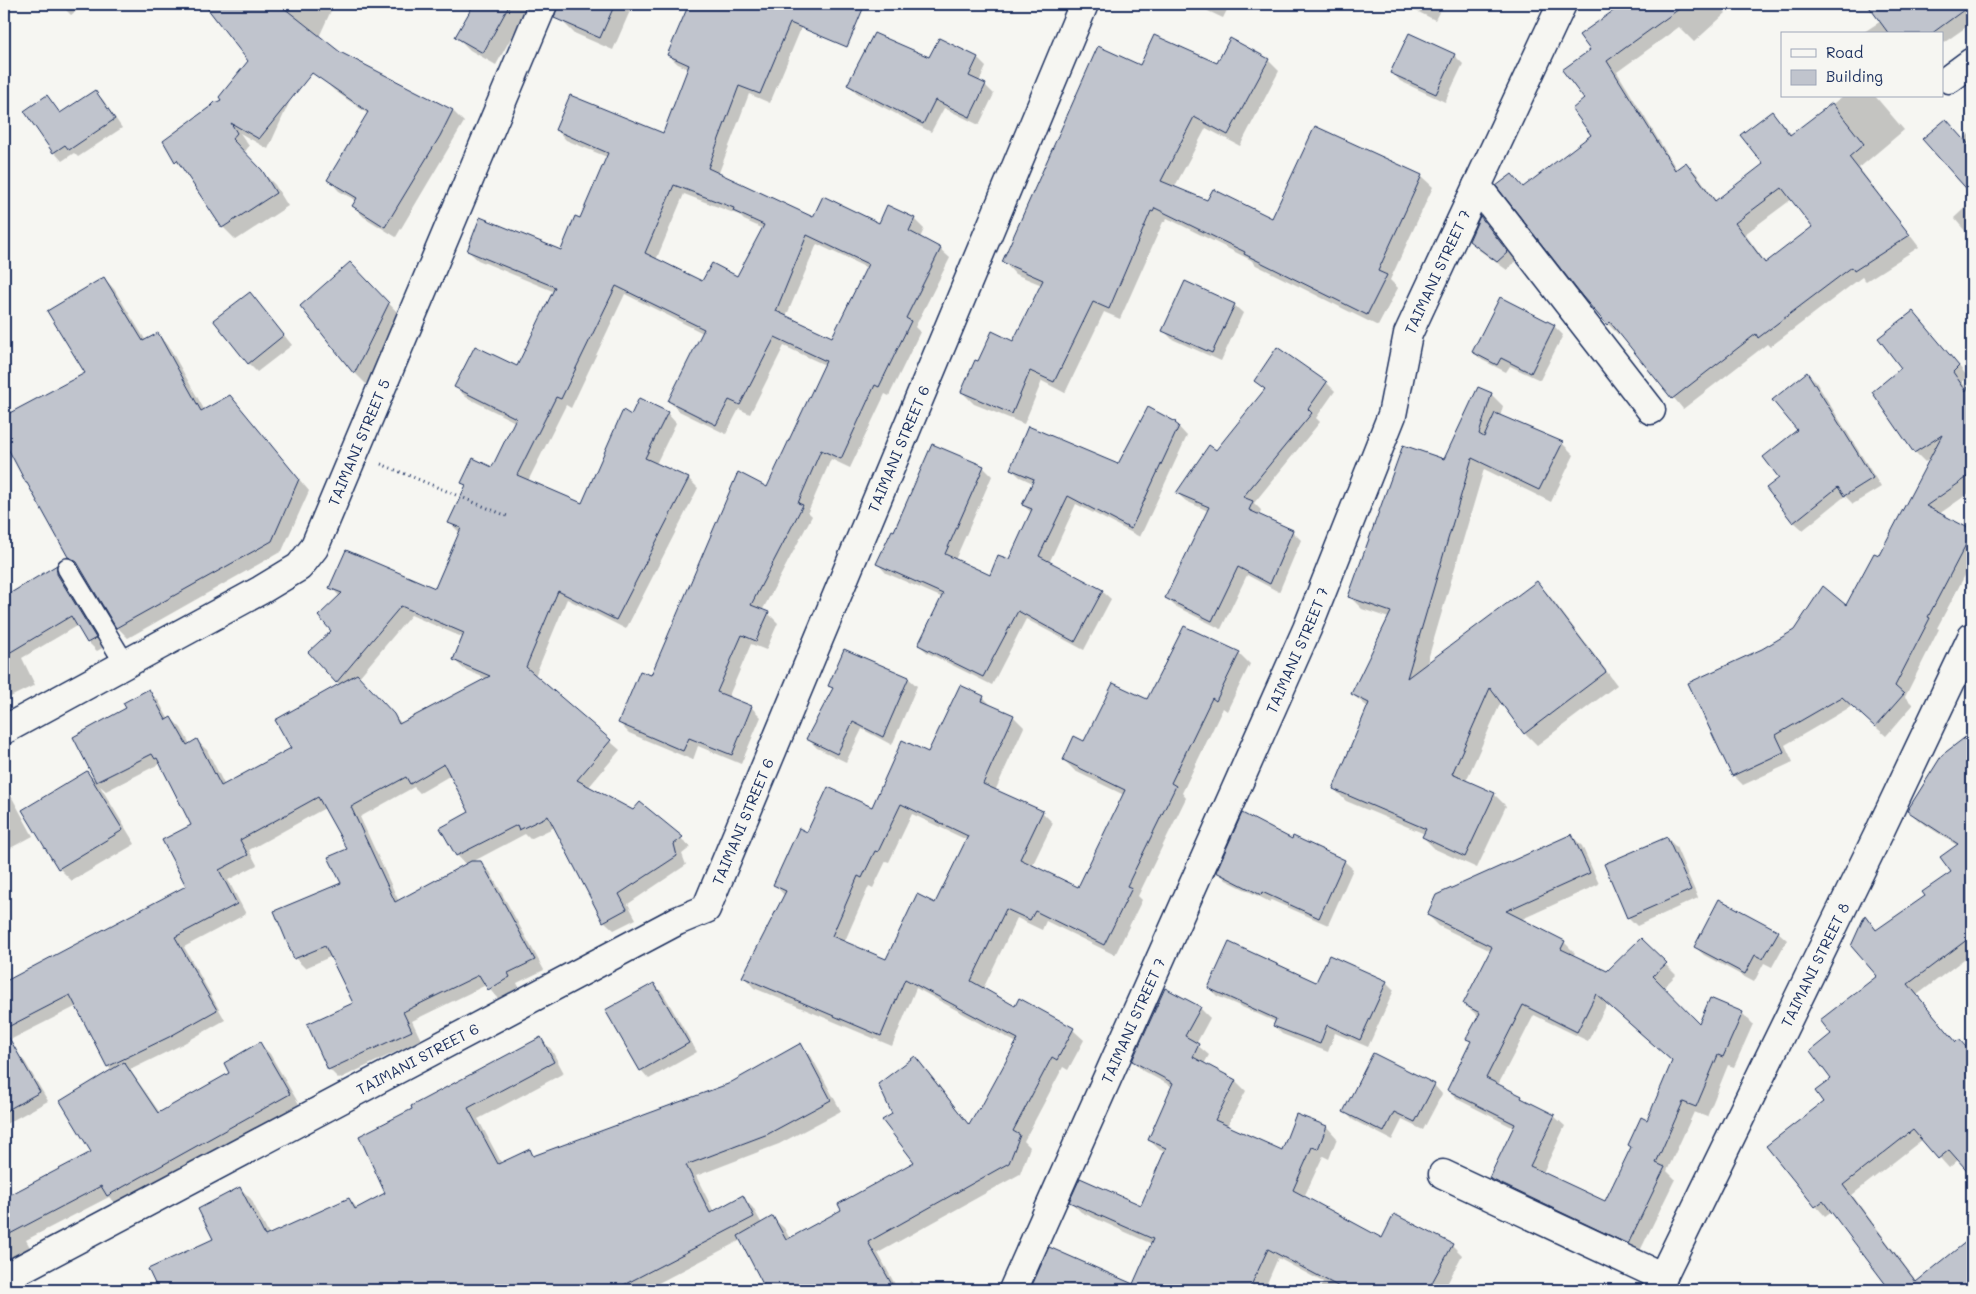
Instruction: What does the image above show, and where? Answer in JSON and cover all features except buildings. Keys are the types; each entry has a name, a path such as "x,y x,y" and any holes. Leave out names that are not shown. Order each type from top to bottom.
{"street":[{"name":"TAIMANI STREET 5","path":"4,730 261,590 299,567 314,548 544,4"},
{"name":"TAIMANI STREET 6","path":"4,1278 677,921 706,909 1084,4"},
{"name":"TAIMANI STREET 7","path":"1013,1290 1306,629 1392,415 1408,334 1562,4"},
{"path":"1949,80 1972,62"},
{"path":"1477,186 1651,410"},
{"name":"TAIMANI STREET 8","path":"1659,1284 1972,637"},
{"path":"1443,1174 1659,1284"}],"lane":[{"path":"67,568 125,664"}],"path":[{"path":"355,453 507,516"}]}
